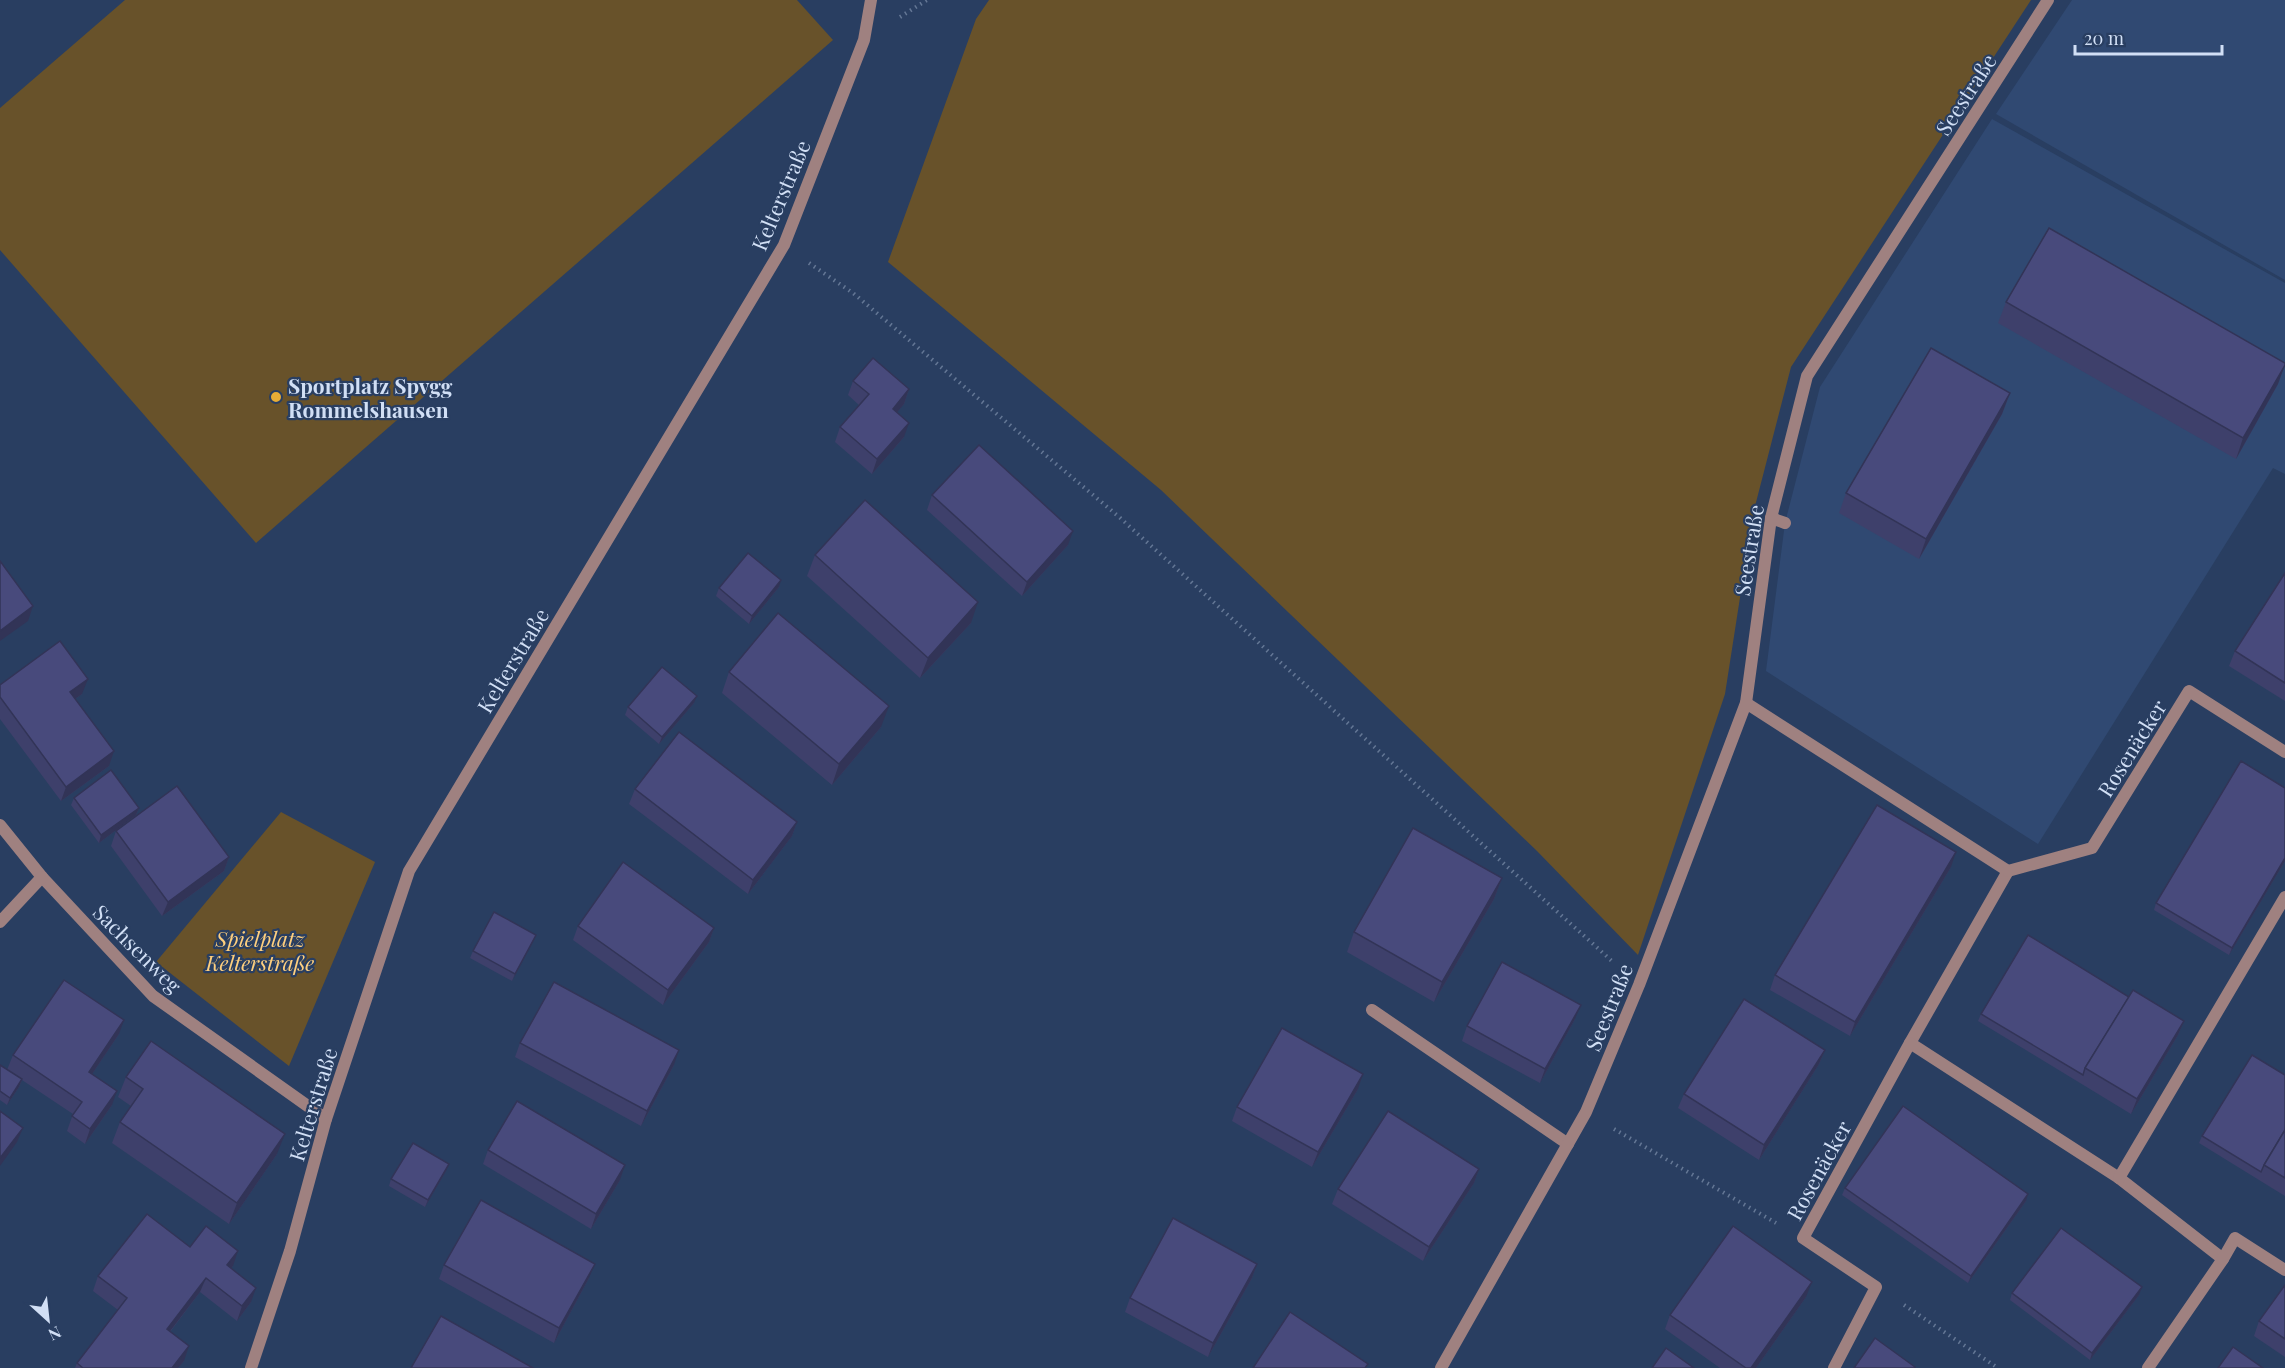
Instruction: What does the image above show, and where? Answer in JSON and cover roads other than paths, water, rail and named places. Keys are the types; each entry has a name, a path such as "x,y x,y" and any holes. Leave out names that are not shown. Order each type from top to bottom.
{"street":[{"name":"Kelterstraße","path":"251,1368 290,1251 326,1119 409,871 784,245 864,40 871,0"},
{"name":"Seestraße","path":"1441,1368 1586,1112 1639,985 1746,703 1771,518 1807,376 2048,0"},
{"path":"1771,518 1785,523"},
{"name":"Rosenäcker","path":"1834,1368 1876,1287 1803,1238 2008,871 2092,848 2189,691 2285,752"},
{"path":"1746,703 2008,871"},
{"name":"Sachsenweg","path":"0,825 42,877 153,996 326,1119"},
{"path":"0,922 42,877"},
{"path":"2119,1178 2285,897"},
{"path":"1372,1010 1568,1144"},
{"path":"1910,1043 2119,1178 2223,1258"},
{"path":"2148,1368 2235,1238 2285,1270"}],"place":[{"name":"Sportplatz Spvgg Rommelshausen","path":"276,397"}],"park label":[{"name":"Spielplatz Kelterstraße","path":"260,950"}]}
